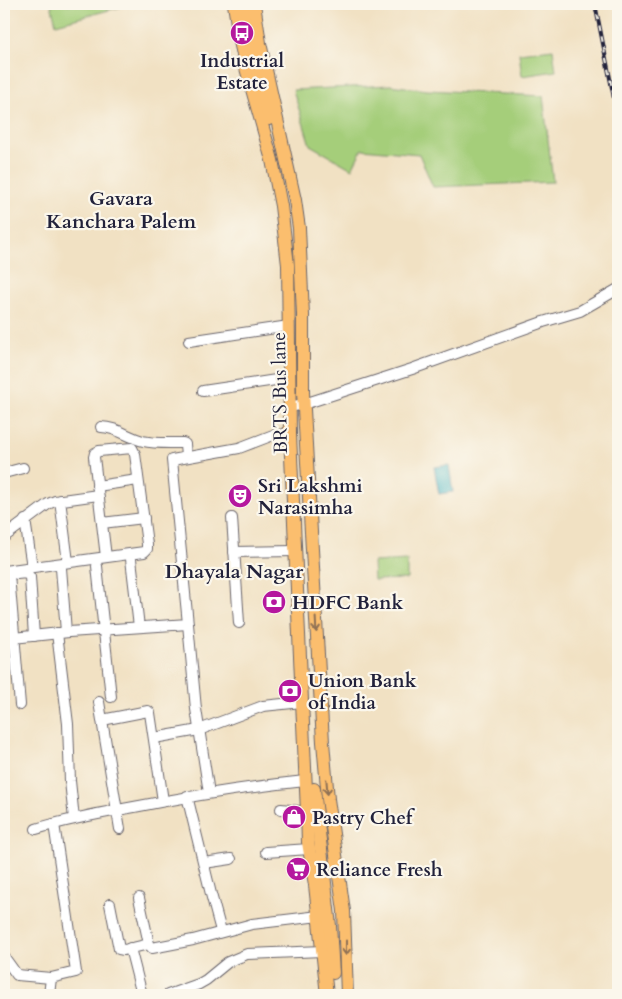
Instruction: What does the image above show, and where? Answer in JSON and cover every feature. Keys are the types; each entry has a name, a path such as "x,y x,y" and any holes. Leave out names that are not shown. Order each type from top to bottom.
{"main road":[{"path":"234,4 238,37 272,160 288,265 289,378 297,405 290,434 305,781 309,849 319,916 327,995"},
{"name":"BRTS Bus lane","path":"245,4 253,51 286,195 295,267 297,405 313,782 330,926 334,995"},
{"path":"254,4 260,43 295,200 299,228 303,315 297,405 328,799 344,911 346,995"}],"street":[{"path":"618,206 618,211"},
{"path":"297,405 412,369 543,322 580,311 618,289"},
{"path":"189,341 289,326"},
{"path":"203,391 289,378"},
{"path":"101,427 110,427 141,441 183,442 186,457"},
{"path":"209,793 199,730 172,462 174,459 239,448 273,435 290,434"},
{"path":"5,574 32,567 64,565 144,552 147,544 144,518 135,454 132,448 99,451 95,453 94,457 106,557"},
{"path":"4,473 23,468"},
{"path":"4,537 48,504 138,480"},
{"path":"60,500 64,565 62,632 70,781 74,819"},
{"path":"102,524 144,518"},
{"path":"232,518 239,623"},
{"path":"25,520 32,567"},
{"path":"234,552 295,551"},
{"path":"131,559 140,627"},
{"path":"97,566 111,697"},
{"path":"5,574 28,574 34,636"},
{"path":"5,574 9,638 20,705"},
{"path":"9,638 62,632 188,624"},
{"path":"99,702 120,829"},
{"path":"154,738 199,730 255,708 302,702"},
{"path":"102,720 148,711 152,715 162,801"},
{"path":"36,829 74,819 188,796 305,781"},
{"path":"188,796 214,909 222,931"},
{"path":"281,809 307,812"},
{"path":"5,960 18,975 51,978 76,972 54,824"},
{"path":"266,852 309,849"},
{"path":"204,863 231,858"},
{"path":"139,898 149,944 150,947 155,948 252,924 319,916"},
{"path":"110,904 119,948 124,950 149,944"},
{"path":"130,948 142,995"},
{"path":"168,995 199,984 228,962 247,954 323,951"},
{"path":"45,995 49,995 51,978"},
{"path":"199,984 200,995"}],"green space":[{"path":"51,4 132,4 56,24"},
{"path":"553,49 556,71 522,76 519,53"},
{"path":"390,85 427,90 543,96 553,182 433,187 419,154 362,149 352,169 310,145 293,90"},
{"path":"407,560 407,579 374,580 373,562"}],"water":[{"path":"449,465 453,492 439,494 434,467"}],"railway":[{"path":"595,4 618,118"}],"place":[{"name":"Industrial Estate","path":"242,33"},
{"name":"Sri Lakshmi Narasimha","path":"240,496"},
{"name":"HDFC Bank","path":"274,602"},
{"name":"Union Bank of India","path":"290,691"},
{"name":"Pastry Chef","path":"294,817"},
{"name":"Reliance Fresh","path":"298,869"}],"district":[{"name":"Gavara Kanchara Palem","path":"121,210"},
{"name":"Dhayala Nagar","path":"234,571"}]}
